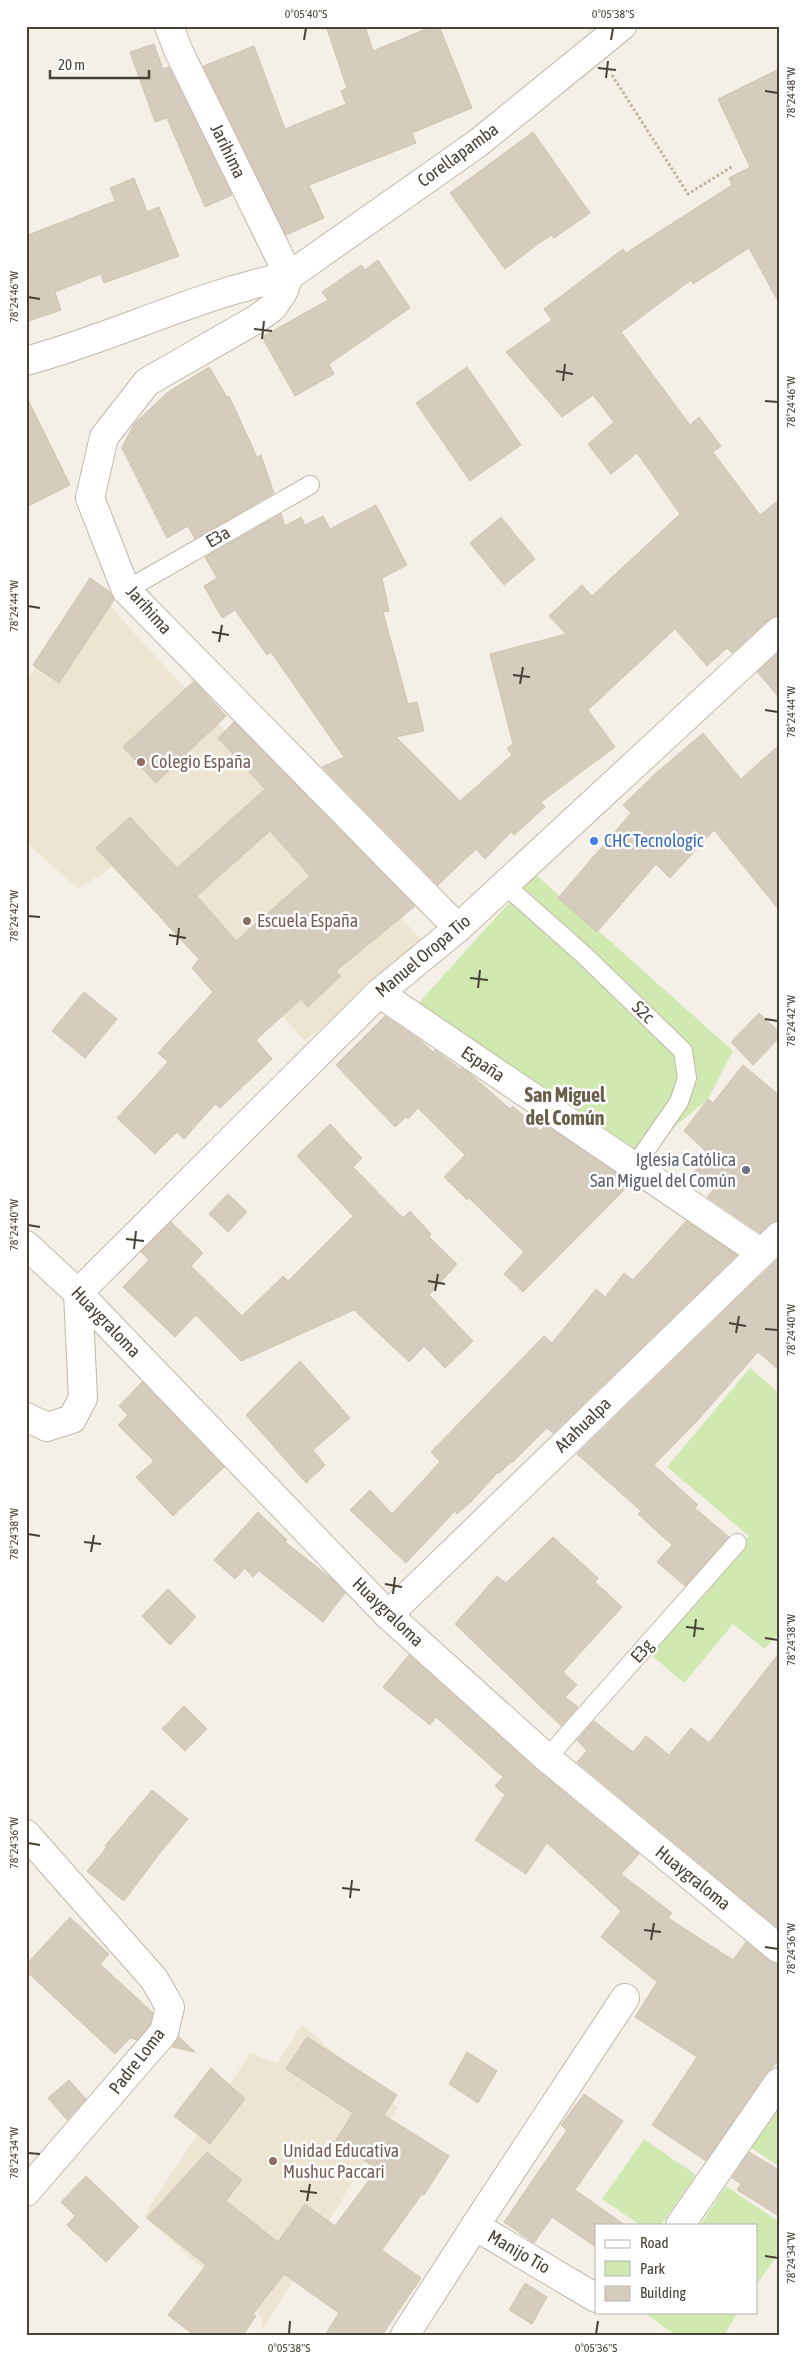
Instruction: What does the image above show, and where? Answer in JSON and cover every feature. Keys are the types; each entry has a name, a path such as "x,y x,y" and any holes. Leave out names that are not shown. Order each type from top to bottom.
{"street":[{"name":"Jarihima","path":"169,26 178,50 289,276 284,292 273,307 255,320 146,382 104,437 90,498 126,590 458,928"},
{"name":"Corellapamba","path":"289,276 478,143 593,47 622,26"},
{"path":"26,361 77,347 247,284 289,276"},
{"name":"Manuel Oropa Tio","path":"78,1293 379,993 458,928 779,631"},
{"name":"España","path":"379,993 634,1166 770,1244"},
{"name":"Atahualpa","path":"388,1615 770,1244"},
{"name":"Huaygraloma","path":"26,1246 78,1293 388,1615 548,1758 779,1949"},
{"path":"26,1417 47,1427 72,1419 83,1398 78,1293"},
{"name":"Padre Loma","path":"26,1834 154,1979 170,2007 164,2032 26,2192"},
{"path":"474,2226 625,1998"},
{"path":"681,2224 779,2082"},
{"name":"Manijo Tio","path":"405,2335 474,2226 595,2297"}],"lane":[{"name":"E3a","path":"126,590 310,485"},
{"name":"S2c","path":"504,884 584,955 683,1051 687,1078 679,1102 634,1166"},
{"name":"E3g","path":"548,1758 737,1543"}],"path":[{"path":"593,47 688,194 733,166"}],"shaded area":[{"name":"Colegio España","path":"92,583 132,631 424,942 305,1041 134,853 78,889 26,842 26,682"},
{"name":"Unidad Educativa Mushuc Paccari","path":"302,2025 398,2107 263,2330 261,2316 205,2271 144,2216 250,2053 277,2063"}],"green space":[{"path":"535,874 733,1051 708,1099 638,1157 416,1006"},
{"path":"750,1368 779,1393 779,1632 765,1649 733,1624 684,1683 651,1655 749,1536 667,1467"},
{"path":"779,2105 779,2166 748,2146"},
{"path":"644,2139 696,2175 662,2224 639,2224 602,2199"},
{"path":"726,2186 779,2222 779,2252 758,2283 758,2224 701,2224"},
{"path":"646,2314 737,2314 724,2335 676,2335"}],"building":[{"path":"326,26 365,26 373,51 433,26 439,26 472,108 412,133 416,143 309,185 324,218 286,235 203,66 254,46 285,129 346,104 341,91 347,88"},
{"path":"154,44 163,69 169,67 232,195 205,207 167,118 155,122 130,52"},
{"path":"779,69 779,303 749,248 693,284 691,280 621,332 690,425 699,417 721,446 713,452 760,515 779,500 779,616 768,620 732,653 727,648 707,666 675,629 588,710 615,747 541,802 545,807 514,835 511,832 485,859 476,849 438,885 322,767 344,757 271,652 267,655 235,610 222,618 204,586 217,578 205,557 281,514 285,526 301,517 305,525 323,516 330,529 376,505 407,565 382,578 389,611 383,612 408,704 417,702 424,731 396,737 460,801 512,755 507,748 513,744 490,654 566,634 549,616 582,585 592,596 680,514 637,453 611,474 588,444 614,422 593,395 562,417 506,352 552,320 544,309 623,249 626,253 732,185 729,178 750,167 718,99"},
{"path":"533,132 590,213 554,238 552,235 538,244 505,269 450,193"},
{"path":"134,178 147,212 159,207 179,256 104,283 101,274 55,292 61,310 26,322 26,236 115,201 110,188"},
{"path":"378,260 410,308 329,364 334,374 295,396 262,337 328,300 322,292 361,265 365,270"},
{"path":"209,367 227,397 229,396 257,457 261,455 274,493 195,539 188,526 167,538 122,448 134,424 168,392"},
{"path":"467,367 521,445 470,481 416,403"},
{"path":"26,396 70,485 26,507"},
{"path":"501,517 535,559 504,585 470,543"},
{"path":"90,578 110,592 114,600 59,683 33,665"},
{"path":"779,653 779,697 757,672"},
{"path":"194,681 226,716 156,783 123,747"},
{"path":"234,722 415,906 336,971 341,976 308,1007 301,999 256,1040 272,1059 220,1108 215,1104 184,1139 177,1132 155,1154 117,1118 168,1062 158,1053 213,992 192,968 199,959 96,848 130,817 177,868 265,789 218,738","holes":["270,831 310,876 236,941 197,896"]},
{"path":"703,733 741,779 779,745 779,910 714,830 670,878 656,864 597,932 558,898 631,813 623,805 656,773"},
{"path":"84,992 117,1019 85,1058 52,1031"},
{"path":"759,1013 779,1032 779,1038 753,1065 731,1042"},
{"path":"385,1016 421,1041 433,1052 435,1050 460,1069 468,1072 510,1109 513,1106 540,1131 545,1125 619,1175 629,1185 523,1292 504,1274 524,1252 469,1198 467,1200 444,1177 465,1155 418,1108 408,1119 406,1117 395,1127 336,1065"},
{"path":"743,1065 779,1095 779,1221 769,1224 760,1233 707,1197 713,1190 692,1174 709,1154 684,1131 708,1099 713,1103"},
{"path":"330,1124 362,1158 353,1167 403,1218 410,1211 431,1234 429,1237 457,1264 429,1295 473,1341 445,1368 424,1346 409,1362 354,1310 241,1361 196,1315 175,1337 123,1287 149,1260 141,1252 171,1222 203,1253 191,1266 242,1316 283,1276 288,1281 353,1216 297,1156"},
{"path":"228,1194 247,1212 228,1232 209,1214"},
{"path":"686,1221 737,1255 553,1433 547,1428 512,1463 500,1473 498,1472 471,1502 457,1514 455,1511 406,1563 350,1510 370,1490 392,1514 440,1462 431,1452 544,1336 552,1343 596,1289 605,1297 624,1273 633,1280"},
{"path":"779,1258 779,1370 758,1352 698,1420 654,1465 698,1505 695,1508 729,1537 685,1586 657,1562 672,1545 638,1514 641,1511 577,1454"},
{"path":"300,1361 350,1418 313,1450 325,1465 306,1483 246,1415"},
{"path":"142,1382 224,1467 173,1516 136,1477 154,1461 118,1425 128,1415 119,1406"},
{"path":"258,1512 287,1540 285,1542 331,1578 345,1593 323,1622 259,1571 253,1577 245,1568 235,1579 214,1560"},
{"path":"553,1537 598,1578 595,1582 622,1607 563,1672 577,1685 565,1697 578,1707 561,1726 455,1624 497,1576 506,1583"},
{"path":"168,1589 196,1617 170,1645 142,1616"},
{"path":"779,1653 779,1929 577,1762 587,1751 577,1740 594,1721 633,1752 646,1736 669,1755 691,1728 709,1743"},
{"path":"409,1655 537,1770 639,1854 621,1874 672,1913 668,1918 733,1960 746,1942 769,1961 779,1964 779,2061 766,2073 706,2161 652,2125 697,2057 635,2017 657,1982 601,1937 621,1911 547,1843 526,1874 475,1840 505,1795 495,1786 503,1777 436,1717 430,1725 383,1687"},
{"path":"184,1706 207,1729 185,1751 162,1729"},
{"path":"152,1790 188,1819 124,1901 87,1871 107,1847 105,1846"},
{"path":"70,1917 109,1954 100,1964 153,2013 150,2025 137,2040 130,2038 115,2054 26,1971 26,1965"},
{"path":"179,2037 195,2052 172,2047"},
{"path":"307,2037 397,2095 384,2115 449,2156 424,2195 422,2194 382,2250 421,2278 382,2335 325,2335 339,2313 284,2274 253,2314 256,2316 243,2335 194,2335 168,2315 206,2265 147,2218 207,2152 242,2180 226,2201 278,2242 305,2204 335,2226 377,2169 335,2142 353,2113 286,2069"},
{"path":"467,2052 497,2071 478,2103 449,2084"},
{"path":"211,2068 245,2099 210,2144 174,2116"},
{"path":"69,2080 86,2099 67,2120 48,2098"},
{"path":"584,2094 623,2121 575,2190 624,2224 595,2224 595,2246 552,2217 534,2243 504,2222 567,2130 561,2125"},
{"path":"749,2152 779,2170 779,2216 737,2190 741,2184 732,2178"},
{"path":"86,2176 139,2227 106,2262 67,2225 75,2216 61,2202"},
{"path":"525,2283 547,2297 532,2324 509,2310"}],"place":[{"name":"Colegio España","path":"141,762"},
{"name":"CHC Tecnologic","path":"594,841"},
{"name":"Escuela España","path":"247,921"},
{"name":"Iglesia Católica San Miguel del Común","path":"746,1170"},
{"name":"Unidad Educativa Mushuc Paccari","path":"273,2161"}],"district":[{"name":"San Miguel del Común","path":"565,1106"}]}
